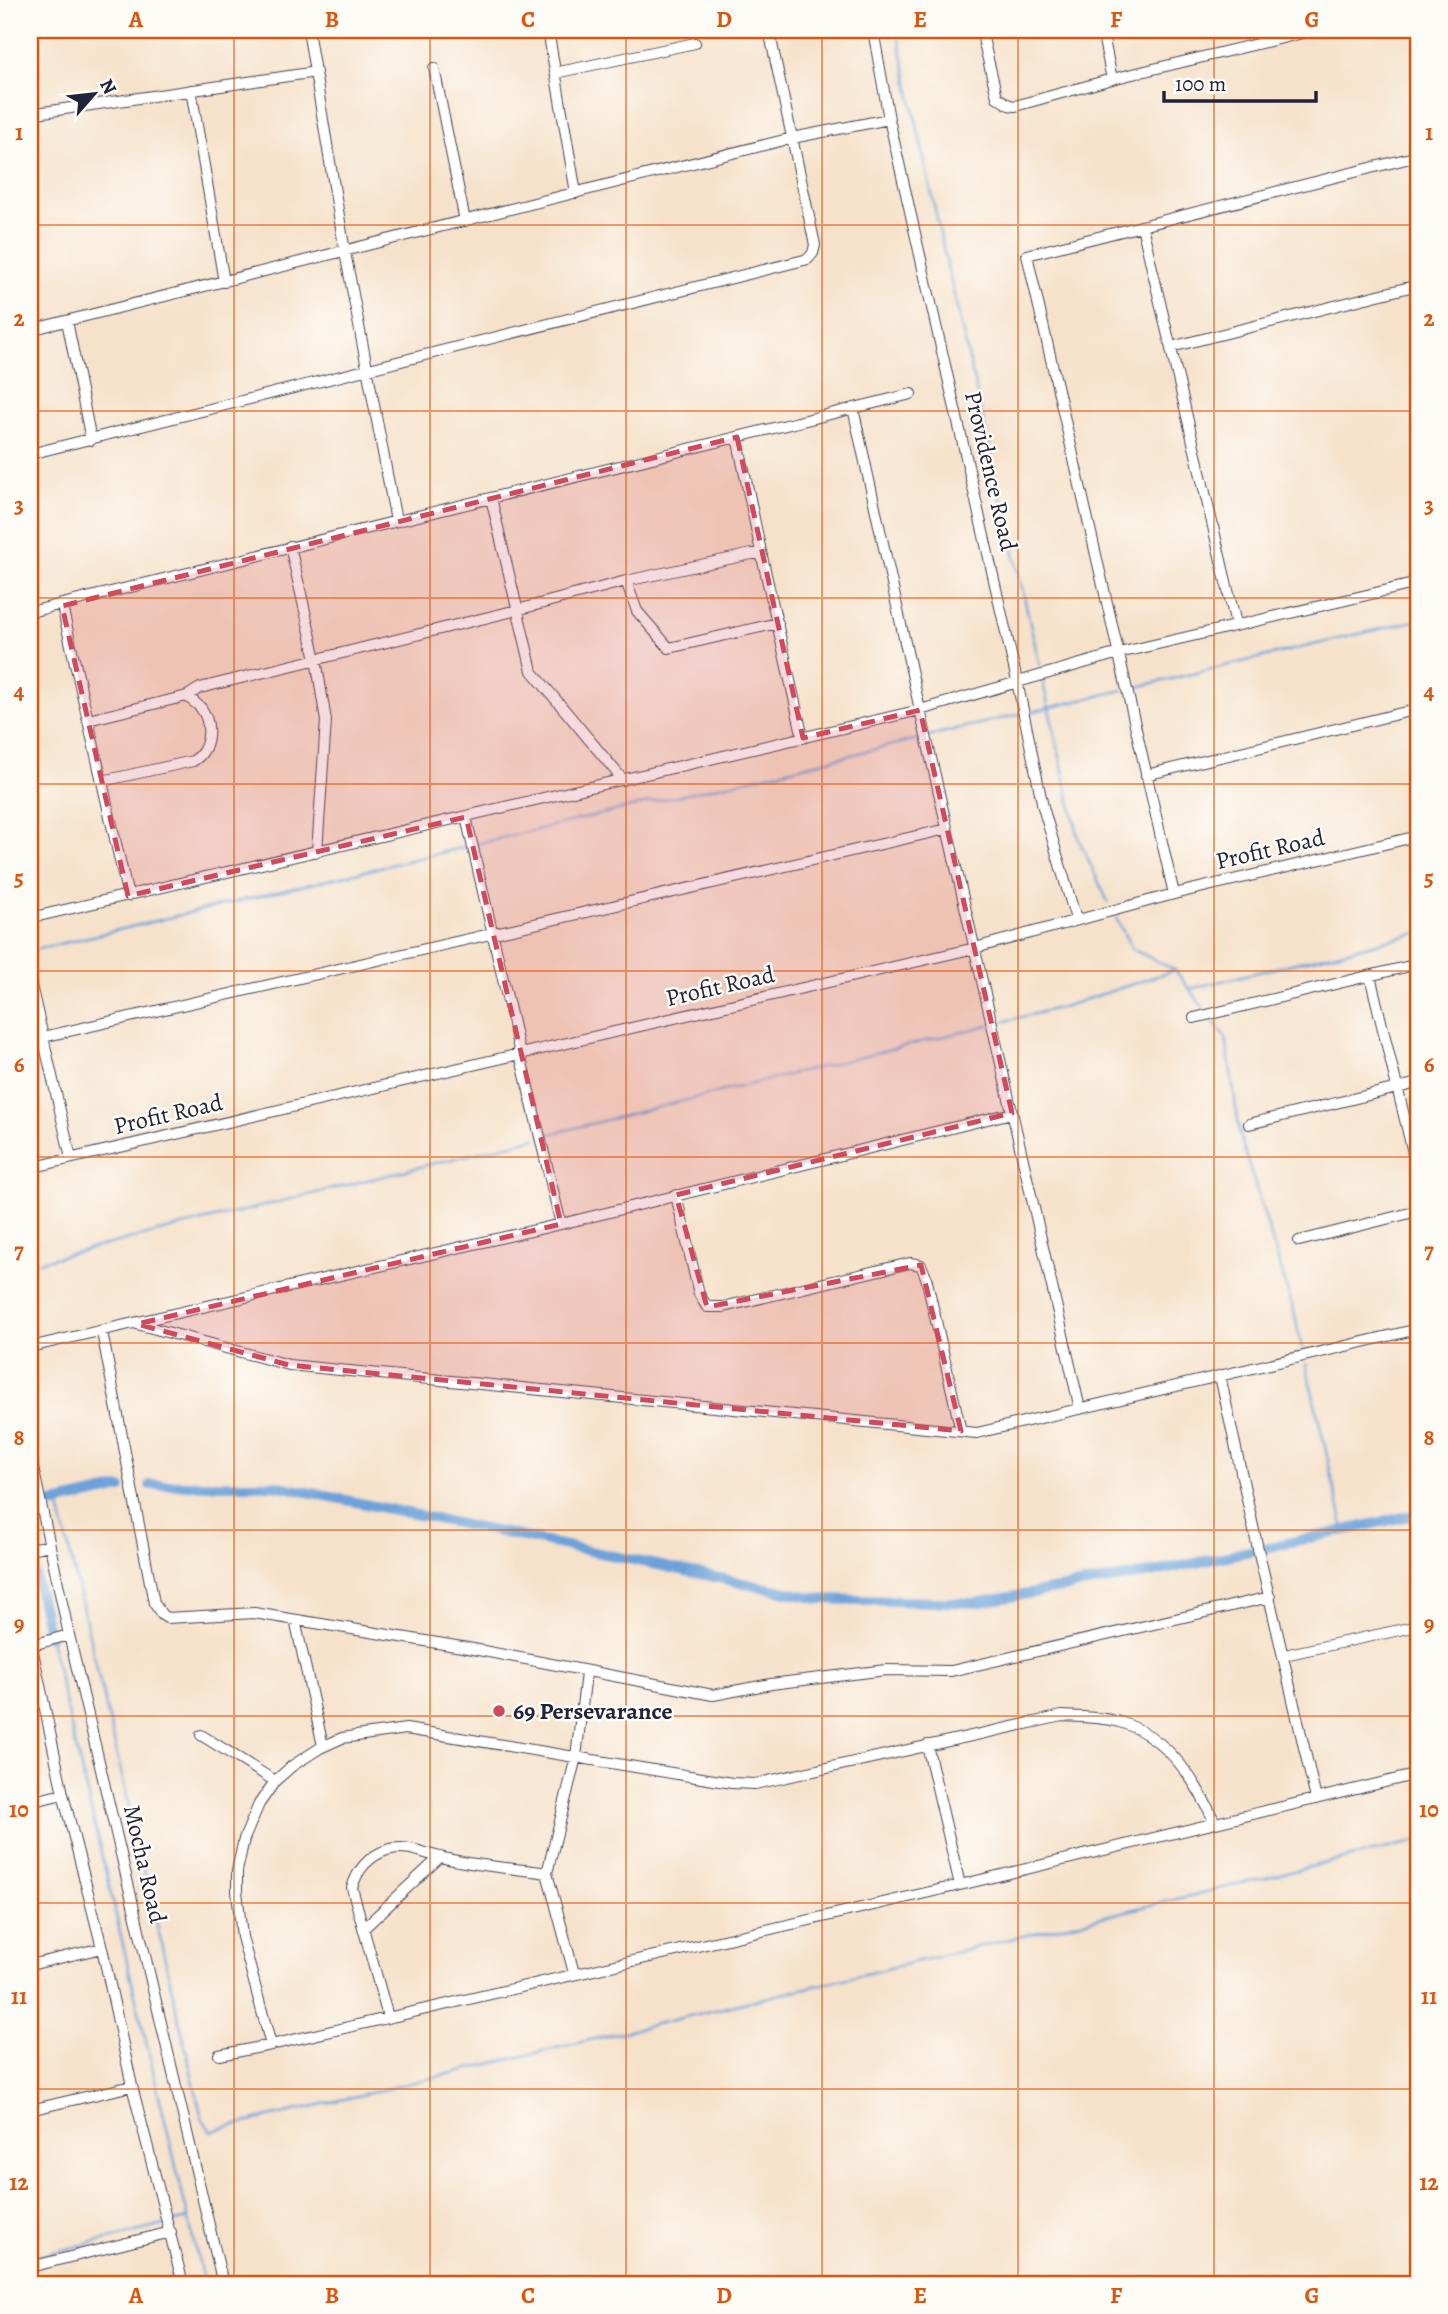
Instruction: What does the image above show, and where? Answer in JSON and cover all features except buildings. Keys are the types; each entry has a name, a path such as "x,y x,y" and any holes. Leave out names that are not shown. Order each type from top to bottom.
{"street":[{"path":"308,30 345,251 396,521"},
{"path":"548,30 576,193"},
{"path":"30,454 808,259 815,245 769,30"},
{"name":"Providence Road","path":"873,30 889,119 1017,681 1043,807 1076,919"},
{"path":"981,30 997,97 1016,106 1111,79 1315,30"},
{"path":"1102,30 1111,79"},
{"path":"555,73 695,43"},
{"path":"434,68 465,221"},
{"path":"30,114 316,72"},
{"path":"191,90 225,282"},
{"path":"30,330 792,138 889,119"},
{"path":"1174,894 1027,255 1418,156"},
{"path":"1142,226 1236,624"},
{"path":"1171,347 1418,285"},
{"path":"67,321 91,440"},
{"path":"30,612 911,394"},
{"path":"853,408 1080,1409"},
{"path":"737,437 803,738"},
{"path":"491,498 532,671 623,780"},
{"path":"290,546 316,659 326,720 317,852"},
{"path":"88,719 187,696 200,688 626,581 761,552"},
{"path":"626,581 637,611 669,648 778,623"},
{"path":"30,918 920,710 1119,653 1418,583"},
{"path":"62,606 128,896"},
{"path":"102,781 193,761 202,755 207,745 207,724 201,709 187,696"},
{"path":"1146,775 1418,709"},
{"path":"466,817 561,1224"},
{"path":"43,1037 947,829"},
{"name":"Profit Road","path":"30,1168 975,948 1174,894 1418,836"},
{"path":"1194,1017 1418,964"},
{"path":"1370,976 1418,1174"},
{"path":"30,981 71,1158"},
{"path":"1249,1124 1418,1083"},
{"path":"30,1348 561,1224 1012,1113"},
{"path":"676,1195 699,1294 707,1307 723,1307 910,1263 921,1265 961,1431"},
{"path":"1299,1241 1418,1211"},
{"path":"137,1324 289,1365 977,1433 1418,1329"},
{"path":"102,1332 154,1603 167,1618 254,1613 468,1648 586,1673 713,1695 771,1684 886,1670 951,1671 1270,1597"},
{"path":"1220,1376 1316,1799"},
{"name":"Mocha Road","path":"30,1453 46,1546 223,2284"},
{"path":"30,1549 46,1546"},
{"path":"295,1620 323,1746"},
{"path":"1284,1656 1418,1626"},
{"path":"69,1635 31,1642 63,1794 102,1948 132,2086 183,2284"},
{"path":"573,1973 547,1873 576,1757 586,1673"},
{"path":"271,2045 242,1937 237,1871 244,1839 259,1804 275,1781 292,1766 323,1746 342,1738 406,1730 732,1783 755,1784 788,1779 1062,1716 1090,1717 1118,1721 1141,1731 1164,1747 1190,1776 1215,1823"},
{"path":"201,1735 275,1781"},
{"path":"927,1745 960,1885"},
{"path":"219,2055 960,1885 1418,1774"},
{"path":"30,1802 63,1794"},
{"path":"388,2017 352,1888 362,1867 387,1850 404,1847 440,1857 547,1873"},
{"path":"364,1928 440,1857"},
{"path":"30,1965 102,1948"},
{"path":"30,2110 132,2086"},
{"path":"30,2267 171,2232"}],"highlighted area":[{"path":"737,437 803,738 920,710 1012,1113 676,1195 707,1307 921,1265 961,1431 289,1365 137,1324 561,1224 466,817 128,896 62,606"}],"waterway":[{"path":"897,30 942,243 1040,666"},
{"path":"1129,689 1418,620"},
{"path":"1043,683 1079,840 1108,902"},
{"path":"1027,713 1123,690"},
{"path":"928,736 1021,714"},
{"path":"476,844 922,738"},
{"path":"30,951 469,846"},
{"path":"1116,918 1132,949 1175,970 1203,1007"},
{"path":"1189,989 1418,933"},
{"path":"542,1136 1066,1006 1175,970"},
{"path":"1213,1021 1226,1038 1240,1136 1294,1312 1302,1348"},
{"path":"30,1264 536,1138"},
{"path":"1306,1364 1344,1530"},
{"path":"150,1485 274,1485 820,1599 975,1603 1150,1573 1418,1514"},
{"path":"50,1504 121,1488"},
{"path":"58,1502 202,2118 211,2131 1418,1841"},
{"path":"30,1510 34,1509"},
{"path":"30,1552 49,1637"},
{"path":"51,1643 204,2284"},
{"path":"171,2223 188,2219"},
{"path":"30,2258 164,2225"}],"place":[{"name":"69 Persevarance","path":"499,1711"}]}
